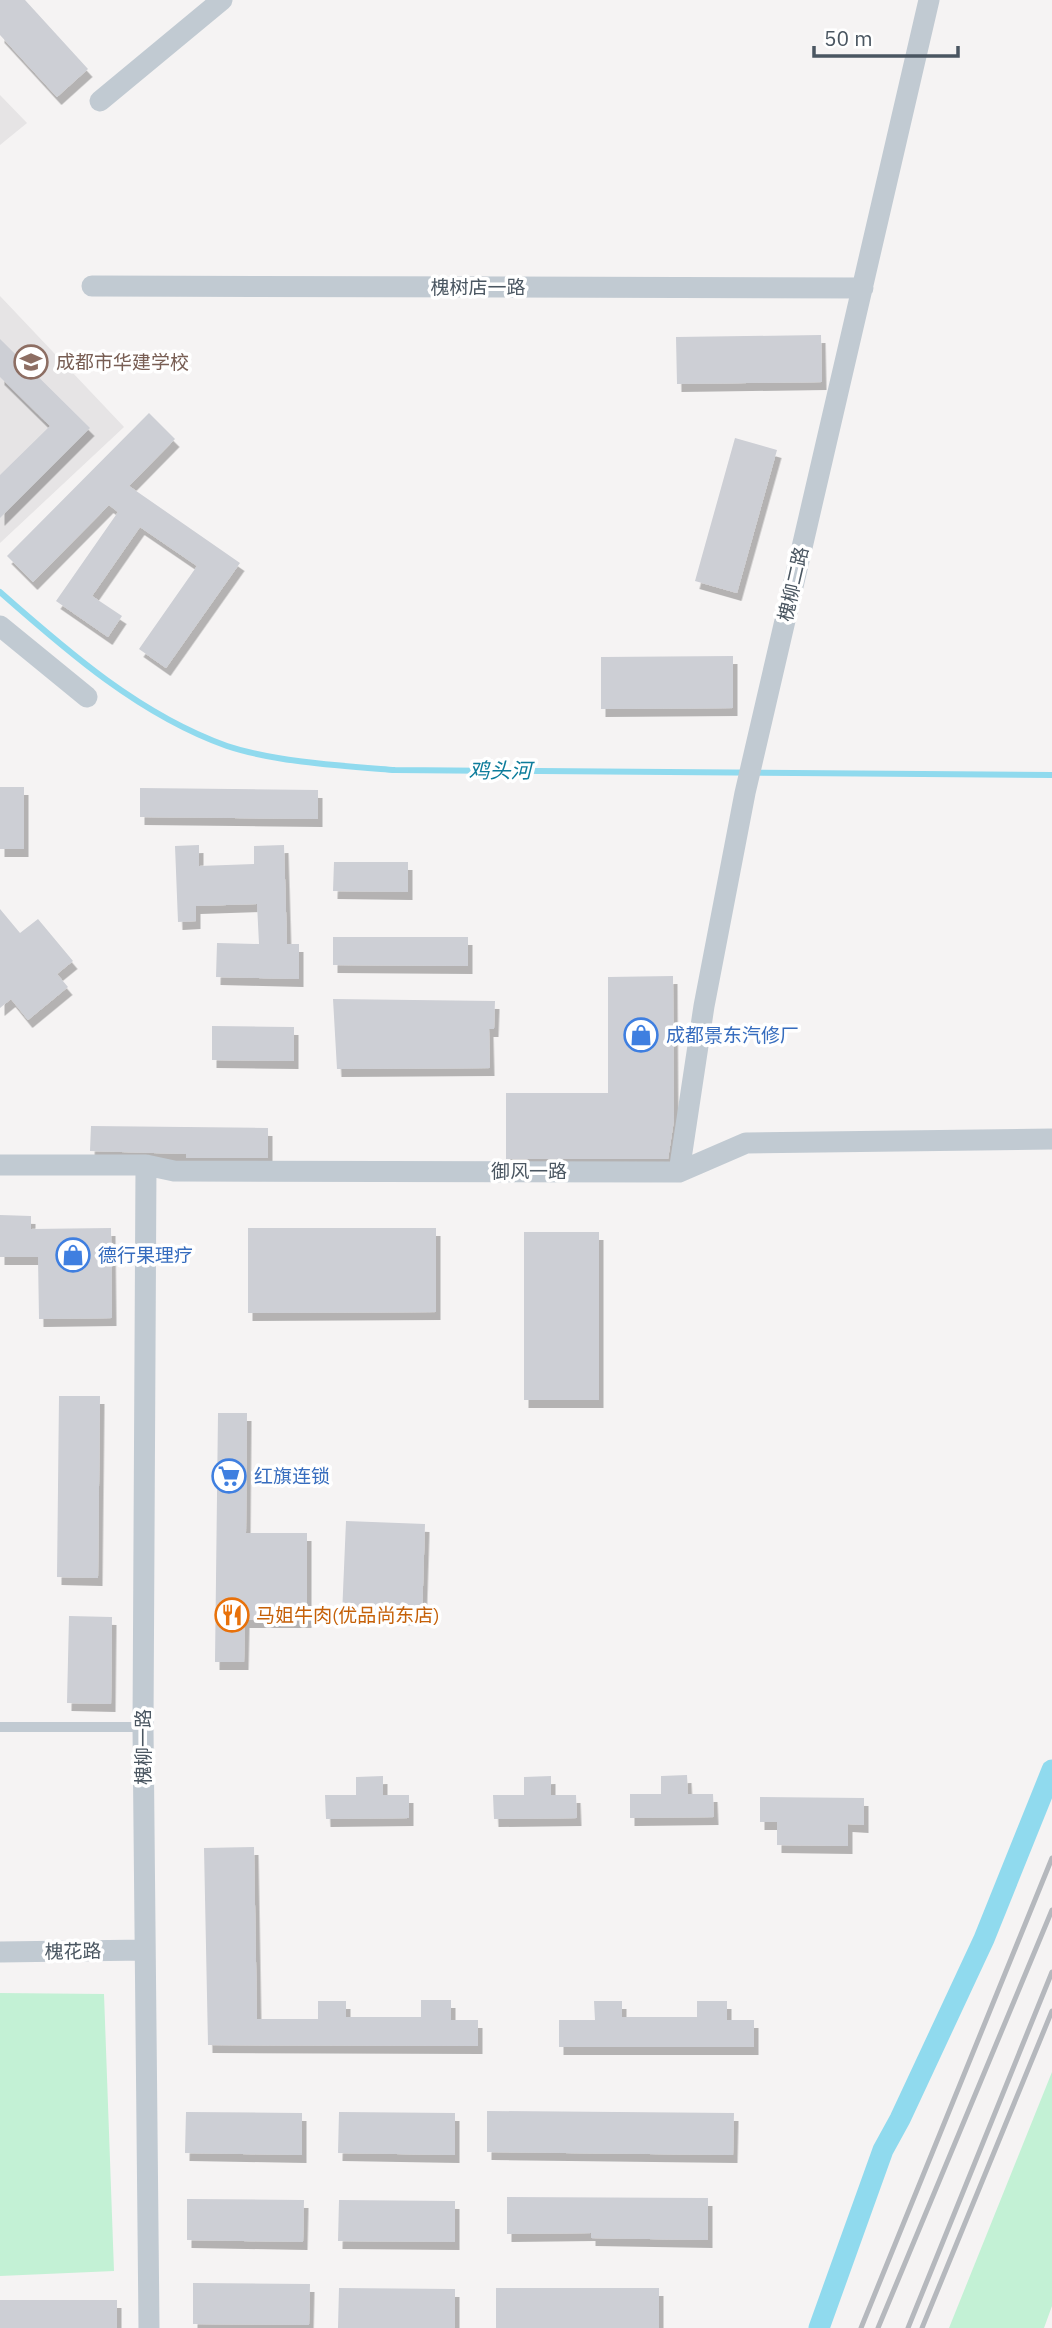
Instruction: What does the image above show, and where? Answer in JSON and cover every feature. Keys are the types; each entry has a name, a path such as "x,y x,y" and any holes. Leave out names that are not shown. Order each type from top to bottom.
{"street":[{"path":"100,101 222,0"},
{"name":"槐柳二路","path":"679,1171 704,1006 745,793 929,0"},
{"name":"槐树店一路","path":"92,286 863,288"},
{"path":"0,626 87,697"},
{"name":"御风一路","path":"0,1165 146,1166 174,1171 679,1171 746,1143 1052,1139"},
{"name":"槐柳一路","path":"146,1166 143,1727 149,2328"},
{"name":"槐花路","path":"0,1952 145,1950"}],"lane":[{"path":"0,1727 143,1727"}],"shaded area":[{"path":"0,95 27,123 0,145"},
{"name":"成都市华建学校","path":"0,296 124,427 0,543"}],"green space":[{"path":"0,1993 104,1994 114,2271 0,2276"},
{"path":"1052,2072 1052,2306 1044,2328 949,2328"}],"building":[{"path":"0,0 25,0 88,69 57,97 0,35"},
{"path":"821,335 822,382 677,384 676,337"},
{"path":"0,339 90,428 0,518 0,475 50,426 0,377"},
{"path":"149,413 175,439 129,486 240,563 166,668 139,649 197,566 140,527 92,596 122,616 108,637 56,601 118,512 109,505 33,582 7,556"},
{"path":"735,438 777,450 737,593 695,581"},
{"path":"733,656 733,708 601,709 601,657"},
{"path":"0,787 24,787 24,849 0,849"},
{"path":"140,788 318,790 318,819 140,817"},
{"path":"199,845 199,866 254,864 254,846 284,845 287,944 299,944 299,979 216,977 217,943 259,944 257,904 196,906 196,921 178,922 175,846"},
{"path":"334,862 408,862 408,892 333,891"},
{"path":"0,909 20,933 38,919 73,961 57,974 68,987 28,1020 11,999 0,1008"},
{"path":"333,937 468,937 468,966 333,965"},
{"name":"成都景东汽修厂","path":"673,976 674,1120 668,1159 506,1159 506,1093 608,1093 608,977"},
{"path":"333,999 495,1001 494,1029 489,1029 490,1068 337,1069"},
{"path":"212,1026 294,1027 294,1061 212,1060"},
{"path":"91,1126 268,1128 268,1158 186,1158 186,1154 90,1151"},
{"path":"0,1215 31,1216 31,1229 111,1228 112,1318 39,1319 38,1257 0,1257"},
{"path":"248,1228 436,1228 436,1312 248,1313"},
{"path":"524,1232 599,1232 599,1400 524,1400"},
{"path":"59,1396 100,1396 98,1578 57,1577"},
{"path":"218,1413 247,1413 246,1533 307,1533 307,1620 245,1620 244,1662 215,1662"},
{"path":"346,1521 425,1524 422,1618 342,1615"},
{"path":"69,1616 112,1617 111,1704 67,1703"},
{"path":"687,1775 688,1794 713,1794 714,1817 630,1818 630,1794 661,1794 661,1776"},
{"path":"383,1776 383,1795 409,1795 409,1818 326,1819 325,1795 356,1795 356,1777"},
{"path":"551,1776 551,1795 576,1795 577,1818 494,1819 493,1795 524,1795 524,1777"},
{"path":"760,1797 864,1798 864,1825 848,1824 848,1846 777,1845 777,1822 760,1822"},
{"path":"254,1847 257,2019 318,2019 318,2001 346,2001 346,2017 421,2017 421,2000 451,2000 451,2020 478,2020 478,2046 208,2045 204,1848"},
{"path":"594,2001 622,2001 622,2017 697,2017 697,2001 727,2001 727,2020 754,2020 754,2047 559,2047 559,2020 595,2020"},
{"path":"487,2111 734,2113 733,2155 487,2152"},
{"path":"186,2112 302,2113 302,2155 185,2153"},
{"path":"339,2112 455,2113 455,2155 338,2153"},
{"path":"507,2197 708,2198 708,2240 591,2238 591,2233 507,2234"},
{"path":"187,2199 304,2200 303,2242 187,2240"},
{"path":"339,2200 455,2201 455,2242 338,2241"},
{"path":"193,2283 310,2284 309,2325 193,2324"},
{"path":"339,2288 455,2289 455,2328 338,2328"},
{"path":"496,2288 659,2288 659,2328 496,2328"},
{"path":"0,2300 117,2300 117,2328 0,2328"}],"waterway":[{"name":"鸡头河","path":"0,592 106,680 164,717 227,746 266,756 395,770 1052,775"},
{"path":"819,2328 883,2150 984,1939 1052,1770"}],"railway":[{"path":"861,2328 1052,1858"},
{"path":"878,2328 1052,1910"},
{"path":"908,2328 1052,1972"},
{"path":"922,2328 1052,2011"}],"place":[{"name":"成都市华建学校","path":"31,362"},
{"name":"成都景东汽修厂","path":"641,1035"},
{"name":"德行果理疗","path":"73,1255"},
{"name":"红旗连锁","path":"229,1476"},
{"name":"马姐牛肉(优品尚东店)","path":"232,1615"}]}
